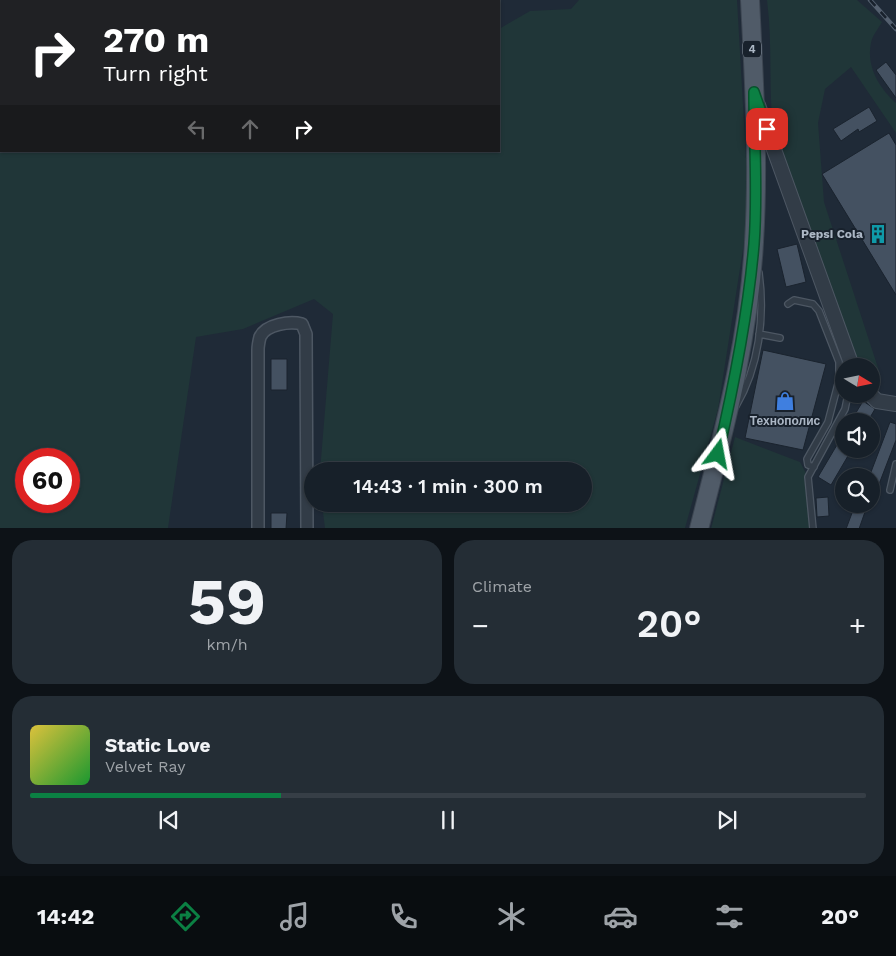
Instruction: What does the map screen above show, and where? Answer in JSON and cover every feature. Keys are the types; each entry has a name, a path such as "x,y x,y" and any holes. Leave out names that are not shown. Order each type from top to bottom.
{"main road":[{"name":"4","path":"699,528 725,425 746,317 754,243 754,92 750,3"},
{"name":"4","path":"694,528 732,365 755,213"}],"street":[{"path":"754,92 849,358"},
{"path":"258,528 258,350 261,336 266,330 291,322 302,324 306,334 307,528"},
{"path":"880,401 896,404"}],"lane":[{"path":"725,425 748,386 759,334 762,294 754,243"},
{"path":"788,304 794,300 813,304 819,311 839,362 839,380 831,414 807,459 808,464 814,467"},
{"path":"759,334 780,338"},
{"path":"813,528 808,477 845,409 846,403"},
{"path":"890,490 896,464"}],"green space":[{"path":"579,0 737,0 749,211 718,409 685,528 325,528 323,512 592,512 592,462 321,462 333,314 314,299 243,329 196,337 168,528 0,528 0,152 500,152 500,28 530,11 571,9"},
{"path":"767,0 857,0 882,22 872,40 870,60 879,83 896,103 896,133 851,67 825,89 818,123 824,202 875,358 855,358 774,140 771,105"},
{"path":"735,437 800,462 808,477 813,528 711,528"}],"building":[{"path":"886,62 896,75 896,98 876,70"},
{"path":"869,107 877,121 859,132 858,129 841,141 833,129"},
{"name":"Pepsi Cola","path":"889,133 896,145 896,295 822,174"},
{"path":"797,244 806,282 786,287 777,249"},
{"name":"Технополис","path":"763,350 826,364 803,450 745,438"},
{"path":"271,359 287,359 287,390 271,390"},
{"path":"862,403 866,403 875,409 873,413 856,413"},
{"path":"890,422 896,424 896,440 880,482 880,468 873,468 876,458 880,458 880,448"},
{"path":"835,448 835,458 847,458 841,468 835,468 835,478 831,485 818,477"},
{"path":"828,497 829,516 817,517 816,498"},
{"path":"271,513 287,513 286,528 271,528"},
{"path":"852,513 865,513 859,528 846,528"}],"railway":[{"path":"870,0 896,29"}],"place":[{"name":"Pepsi Cola","path":"878,234"},
{"name":"Технополис","path":"785,401"}],"route":[{"path":"718,454 738,366 750,285 755,213 754,92 767,129"}]}
